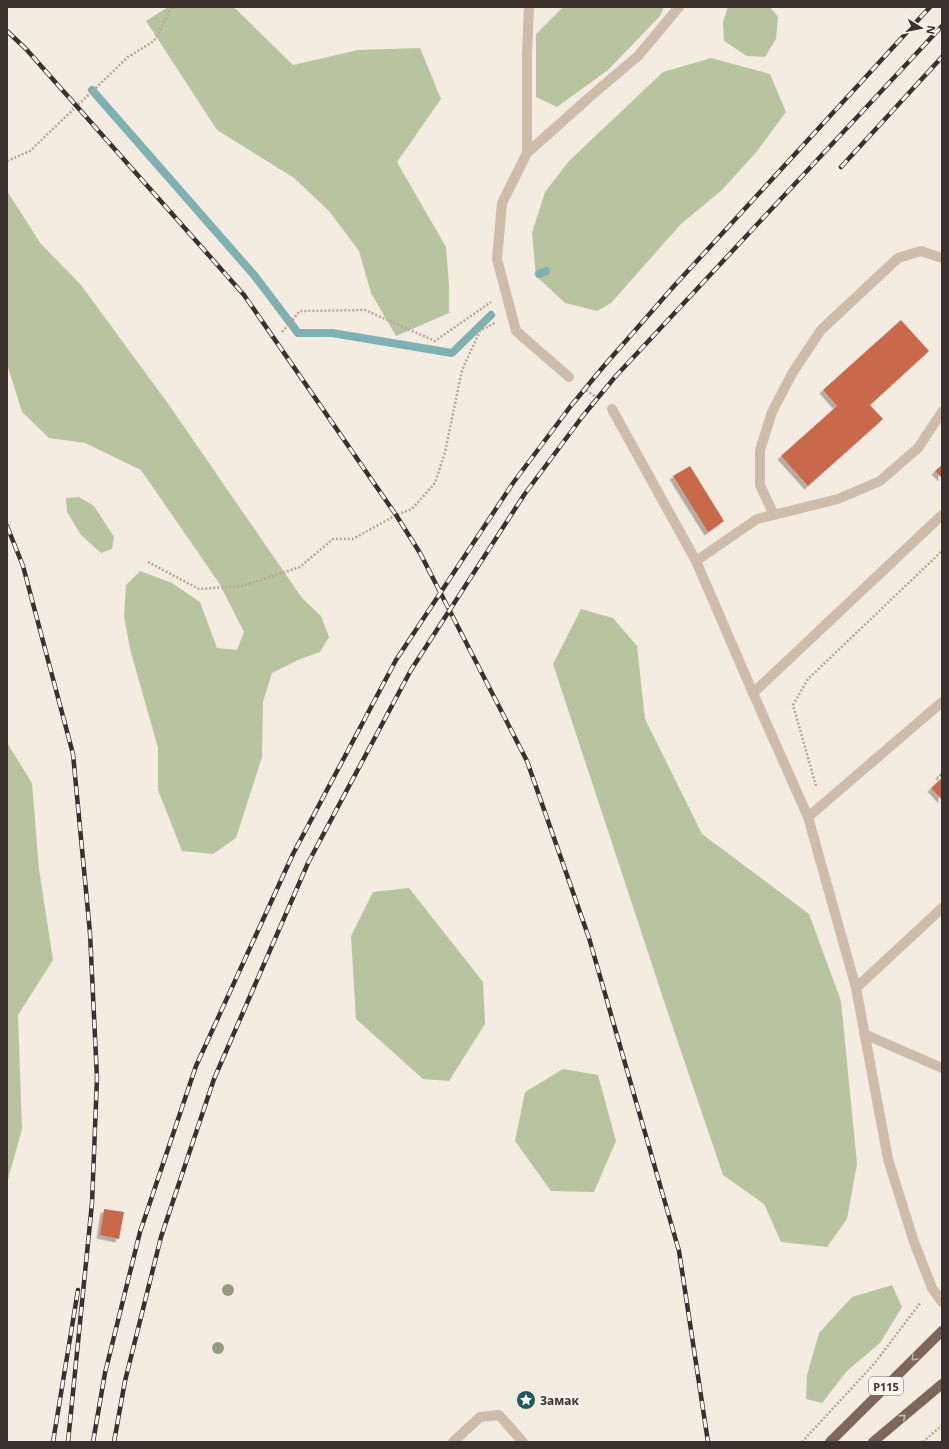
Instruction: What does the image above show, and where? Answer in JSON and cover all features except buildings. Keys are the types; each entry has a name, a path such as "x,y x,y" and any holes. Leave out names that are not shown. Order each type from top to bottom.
{"main road":[{"name":"Р115","path":"830,1442 942,1331"},
{"name":"Р115","path":"873,1442 942,1384"}],"street":[{"path":"527,153 527,53 529,7"},
{"path":"569,377 516,330 497,259 502,203 527,153 638,56 679,7"},
{"path":"774,515 760,485 760,450 772,412 793,372 821,330 898,258 921,251 942,258"},
{"path":"612,409 696,560 808,817 856,988 888,1159 914,1242 932,1288 942,1302"},
{"path":"696,560 757,520 838,499 880,481 918,448 942,412"},
{"path":"753,693 942,515"},
{"path":"808,817 942,702"},
{"path":"856,988 942,908"},
{"path":"864,1034 942,1068"},
{"path":"453,1442 480,1417 499,1415 523,1442"}],"path":[{"path":"7,161 30,151 128,57 154,41 172,7"},
{"path":"282,332 300,311 365,310 435,341 473,316 506,291"},
{"path":"148,562 198,589 242,586 300,567 333,539 353,539 396,515 412,509 435,483 445,452 462,370 480,331 512,312"},
{"path":"569,377 612,409"},
{"path":"821,805 793,706 808,679 942,551"},
{"path":"802,1442 874,1364 932,1288"},
{"path":"923,1442 942,1425"}],"green space":[{"path":"168,7 231,7 236,9 293,65 358,50 420,48 441,99 397,162 446,247 449,286 449,313 396,336 371,293 359,251 329,211 294,178 217,130 146,21"},
{"path":"563,7 664,7 660,16 608,70 557,107 536,97 536,34"},
{"path":"728,7 770,7 778,17 776,39 765,57 747,56 724,41 723,22"},
{"path":"711,58 770,74 786,112 758,150 722,190 681,224 611,303 597,311 565,303 536,276 532,233 545,192 569,161 663,72"},
{"path":"7,191 41,244 81,285 169,405 302,598 321,616 329,637 320,652 298,660 272,673 263,702 262,757 236,838 213,854 182,851 158,790 158,748 130,649 124,616 126,585 140,571 172,583 200,602 217,648 237,650 244,632 219,583 141,470 85,443 49,438 22,412 7,364"},
{"path":"79,497 94,506 114,537 112,549 101,553 81,535 67,512 66,498"},
{"path":"581,609 613,618 637,646 645,719 702,834 809,914 841,1001 857,1164 847,1219 827,1247 781,1242 764,1204 723,1175 553,664"},
{"path":"7,743 32,783 39,869 53,960 18,1015 22,1129 7,1183"},
{"path":"409,888 483,982 485,1024 449,1081 423,1079 356,1019 351,936 373,892"},
{"path":"563,1069 598,1075 616,1141 594,1192 551,1191 515,1141 525,1092"},
{"path":"892,1285 902,1307 880,1343 847,1371 822,1403 806,1399 807,1375 819,1333 852,1297"}],"waterway":[{"path":"92,90 254,275 298,333 332,333 452,353 491,315"},
{"path":"539,274 546,271"}],"railway":[{"path":"93,1442 105,1373 140,1232 196,1066 293,854 396,660 513,483 570,407 674,286 930,7"},
{"path":"114,1442 125,1381 161,1237 214,1079 308,863 411,670 524,495 582,417 615,377 942,26"},
{"path":"7,31 26,49 244,295 396,515 420,553 527,761 589,938 679,1251 708,1442"},
{"path":"841,167 942,57"},
{"path":"7,526 23,566 73,754 90,933 97,1078 92,1203 68,1442"},
{"path":"53,1442 78,1290"}],"place":[{"name":"Замак","path":"526,1400"}]}
